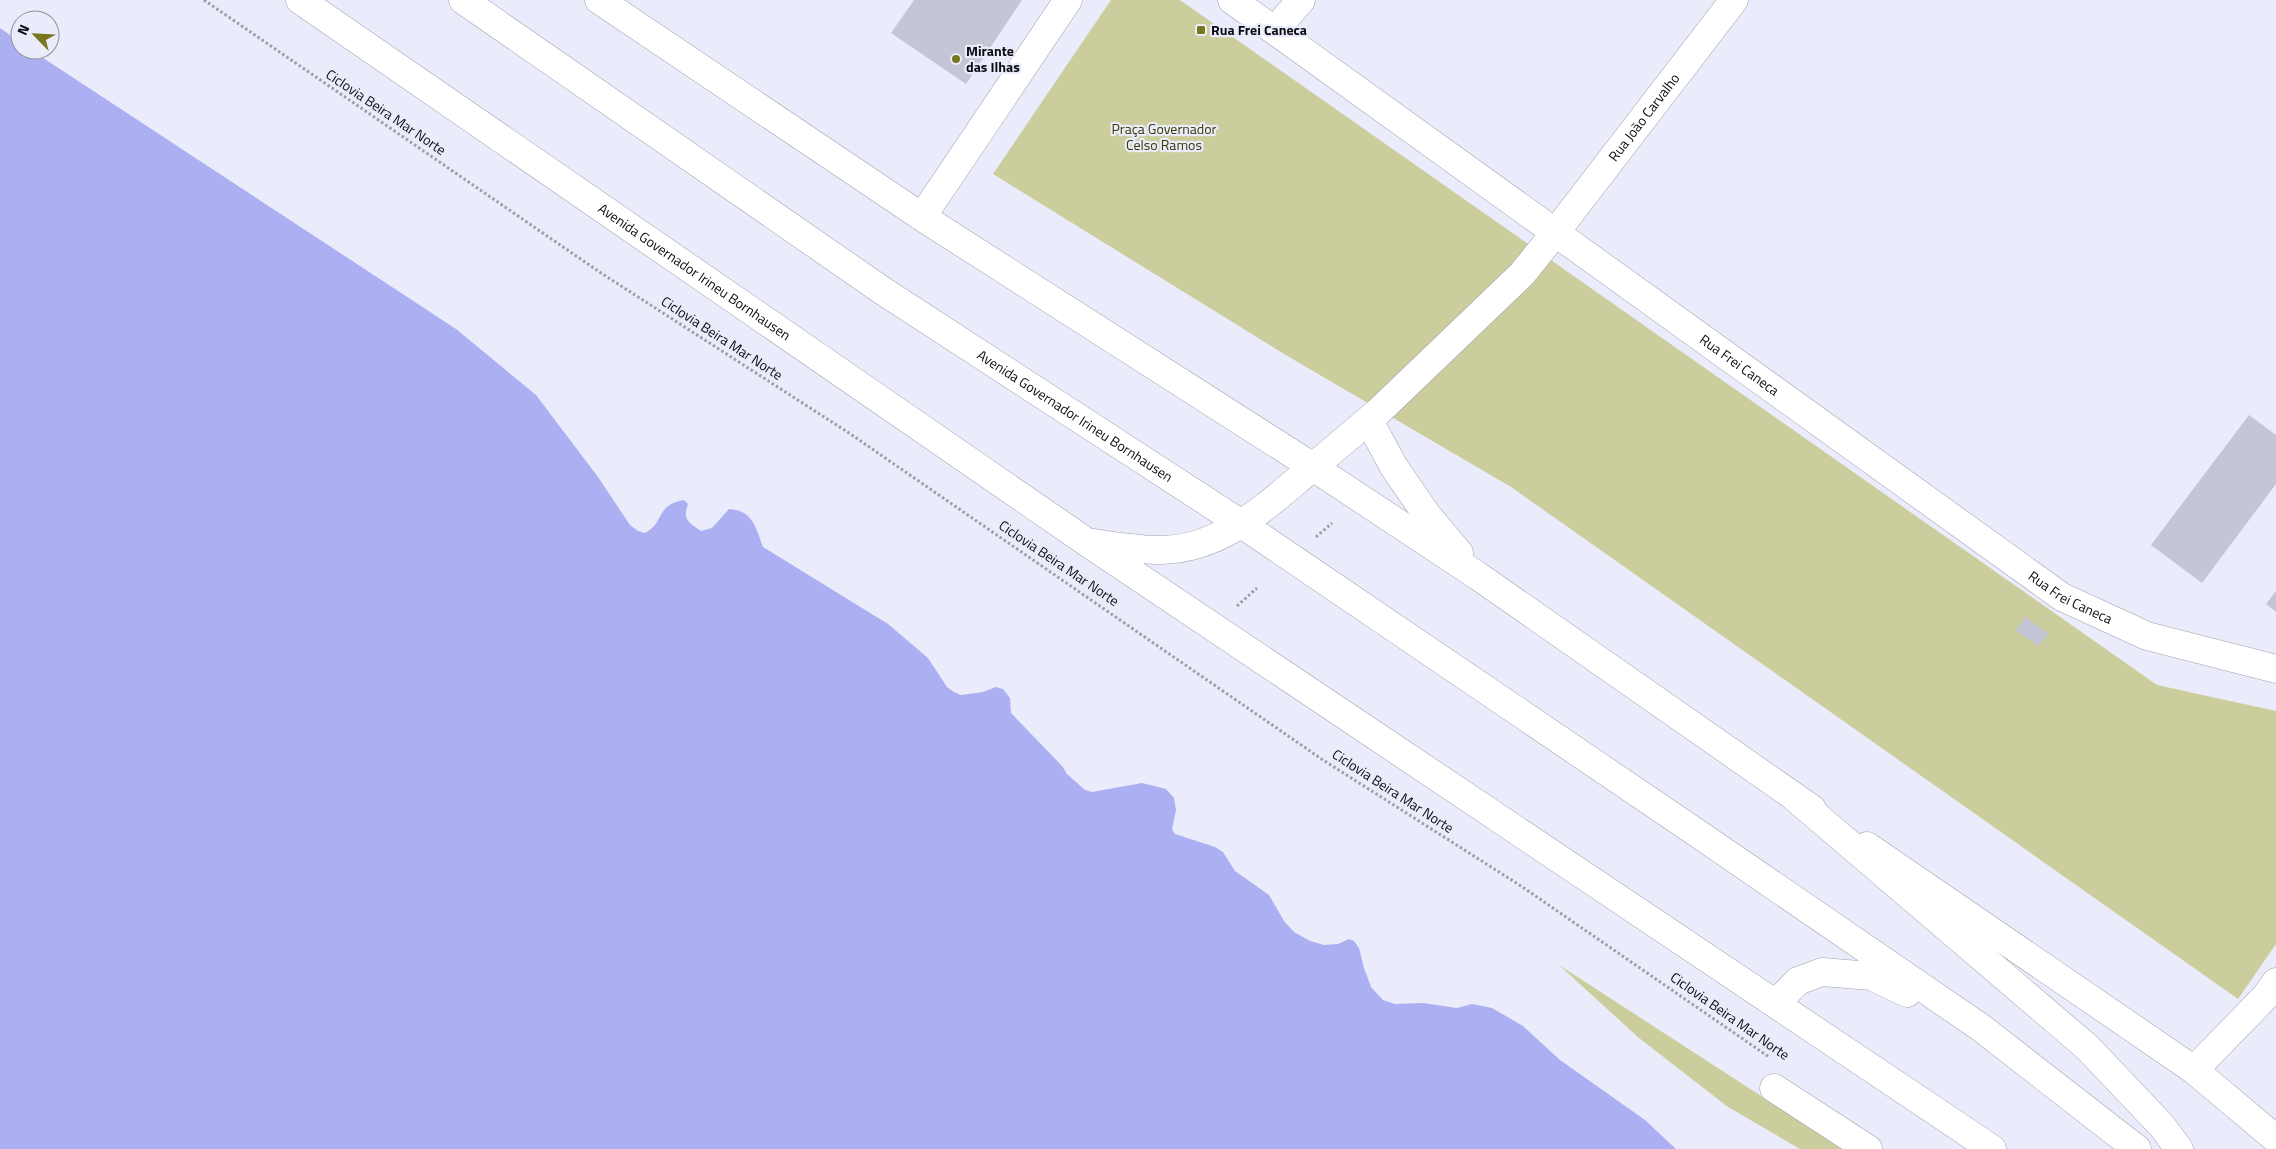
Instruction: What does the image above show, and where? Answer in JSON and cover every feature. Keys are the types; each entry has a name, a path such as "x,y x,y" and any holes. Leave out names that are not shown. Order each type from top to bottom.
{"main road":[{"name":"Avenida Governador Irineu Bornhausen","path":"300,0 1088,543 1992,1149"},
{"name":"Avenida Governador Irineu Bornhausen","path":"462,0 883,291 1243,525 1980,1027"},
{"path":"600,0 922,217 1313,466 1478,576 1793,796 2194,1070 2276,1139"},
{"path":"922,217 1068,0"},
{"name":"Rua Frei Caneca","path":"1232,0 2062,597 2147,636 2276,669"},
{"path":"1274,30 1300,0"},
{"name":"Rua João Carvalho","path":"1555,233 1734,0"},
{"path":"1088,543 1161,550 1190,547 1243,525 1369,420 1522,274 1555,233"},
{"path":"1369,420 1394,467 1427,515 1478,576"},
{"path":"1793,796 2087,1047 2162,1126 2178,1149"},
{"path":"1776,1003 1798,981 1822,972 1871,976 1980,1027 2137,1149"},
{"path":"2194,1070 2266,996 2276,982"},
{"path":"1774,1088 1868,1149"}],"path":[{"name":"Ciclovia Beira Mar Norte","path":"204,0 601,273 849,433 1322,760 1521,886 1770,1058"},
{"path":"1310,542 1332,523"},
{"path":"1233,610 1257,588"}],"green space":[{"name":"Praça Governador Celso Ramos","path":"1111,0 1180,0 2157,685 2276,711 2276,944 2238,999 1511,487 1284,354 993,174"},
{"path":"1559,965 1843,1149 1800,1149 1728,1107 1639,1038"}],"water":[{"path":"0,28 10,35 10,60 46,60 456,329 536,395 598,477 630,525 638,531 645,533 651,529 668,506 684,500 688,504 686,517 693,526 701,531 712,528 729,509 743,513 752,521 763,547 888,624 928,658 947,687 954,692 961,695 983,692 996,687 1003,689 1010,698 1011,713 1062,766 1067,774 1085,790 1092,792 1142,783 1166,789 1174,798 1176,810 1172,829 1175,834 1215,847 1223,852 1235,871 1269,895 1284,921 1294,932 1310,941 1324,945 1338,944 1349,939 1354,941 1359,948 1371,987 1383,1000 1395,1004 1423,1003 1457,1008 1472,1004 1492,1008 1523,1026 1560,1060 1645,1120 1676,1149 0,1149"}],"building":[{"name":"Mirante das Ilhas","path":"914,0 1022,0 966,84 891,33"},
{"path":"2249,415 2276,435 2276,484 2202,583 2151,545"},
{"path":"2276,591 2276,612 2266,604"},
{"path":"2025,617 2048,633 2039,646 2016,631"}],"place":[{"name":"Rua Frei Caneca","path":"1201,30"},
{"name":"Mirante das Ilhas","path":"956,59"}]}
